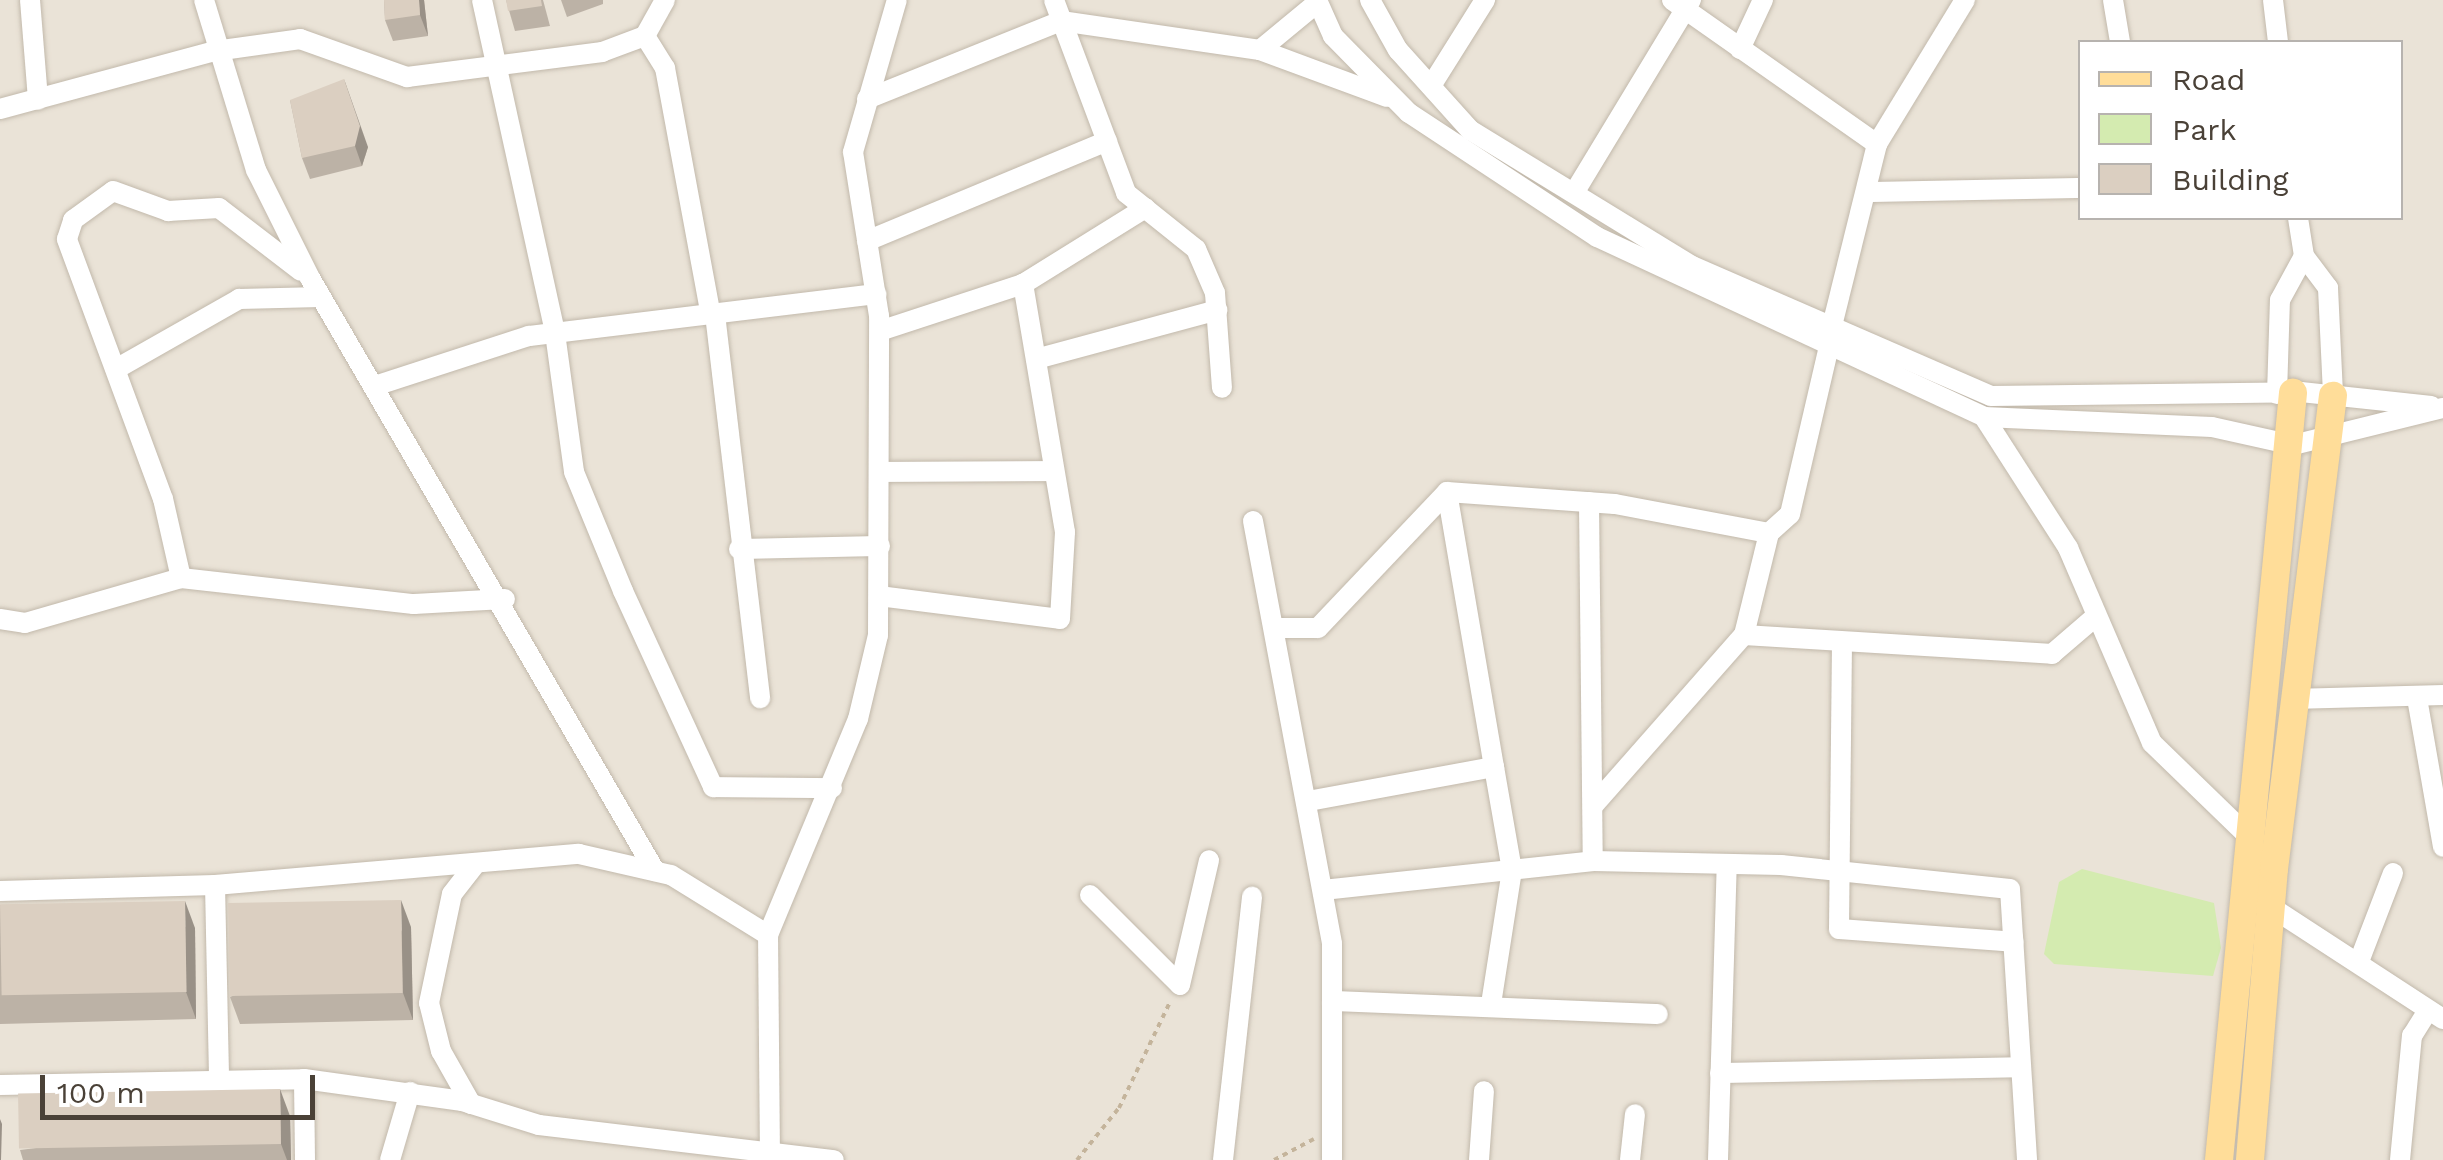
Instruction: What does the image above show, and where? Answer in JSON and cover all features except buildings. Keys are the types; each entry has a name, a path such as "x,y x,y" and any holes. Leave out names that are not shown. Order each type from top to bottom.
{"main road":[{"path":"2219,1160 2293,445 2285,393"},
{"path":"2250,1160 2270,906 2292,700 2334,436 2333,396"}],"street":[{"path":"30,0 38,100"},
{"path":"204,0 215,51 256,170 310,278 504,600 655,871"},
{"path":"482,0 555,333 574,472 714,787 832,788"},
{"path":"0,109 215,51 300,39 407,76 602,52 645,36 665,0"},
{"path":"770,1155 768,935 858,719 879,596 880,332 853,152 896,0"},
{"path":"1054,0 1126,192 1196,248 1216,310 1222,388"},
{"path":"1260,50 1317,1 1332,36 1393,100 1597,237 1828,350 1984,417 2212,427 2293,445 2443,408 2285,393 1991,396 1833,322 1692,266 1470,130 1432,86 1370,0"},
{"path":"1432,86 1485,0"},
{"path":"1740,49 1763,0"},
{"path":"1833,322 1869,192 1877,144 1965,0"},
{"path":"2113,0 2120,40"},
{"path":"2273,0 2278,40"},
{"path":"1574,193 1683,3 1740,49 1877,144"},
{"path":"867,100 1061,21 1260,50 1393,100"},
{"path":"645,36 665,68 713,315 760,698"},
{"path":"867,241 1107,141"},
{"path":"1869,192 2078,188"},
{"path":"181,578 116,369 68,239 73,220 113,191 168,211 219,208 310,278"},
{"path":"880,332 1024,284 1145,208"},
{"path":"2298,220 2304,256 2328,288 2333,396"},
{"path":"2285,393 2280,300 2304,256"},
{"path":"879,596 1060,619 1064,532 1024,284"},
{"path":"375,386 492,344 876,294"},
{"path":"116,369 239,299 321,297"},
{"path":"1036,359 1216,310"},
{"path":"1593,806 1744,635 1769,533 1790,514 1828,350"},
{"path":"1984,417 2068,548 2094,618 2152,743 2252,840"},
{"path":"882,472 1054,471"},
{"path":"1446,492 1590,502 1769,533"},
{"path":"1277,628 1318,628 1446,492"},
{"path":"1446,492 1512,870 1492,1004"},
{"path":"1590,502 1593,860"},
{"path":"1253,520 1277,628 1323,890 1332,1001 1332,1160"},
{"path":"739,550 880,546"},
{"path":"0,619 25,623 181,578 388,602 504,600"},
{"path":"1744,635 2052,654 2094,618"},
{"path":"1842,642 1839,929 2014,942"},
{"path":"2292,700 2443,696"},
{"path":"2417,698 2443,846"},
{"path":"1308,802 1494,767"},
{"path":"0,891 215,884 579,854 655,871 768,935"},
{"path":"1180,984 1210,860"},
{"path":"1323,890 1593,860 1838,871 2010,889 2027,1160"},
{"path":"471,1104 441,1051 429,1003 452,894 476,863"},
{"path":"1718,1160 1728,865"},
{"path":"2360,959 2393,873"},
{"path":"215,884 219,1080"},
{"path":"1090,895 1180,984"},
{"path":"1223,1160 1252,897"},
{"path":"2270,906 2360,959 2434,1016 2412,1036 2400,1160"},
{"path":"1332,1001 1492,1004 1658,1014"},
{"path":"1720,1073 2022,1067"},
{"path":"304,1079 305,1160"},
{"path":"0,1085 304,1079 410,1092 471,1104 539,1125 834,1160"},
{"path":"390,1160 410,1092"},
{"path":"1479,1160 1484,1092"},
{"path":"1630,1160 1635,1114"}],"path":[{"path":"1077,1160 1118,1108 1180,984"},
{"path":"1274,1160 1333,1128"}],"shaded area":[{"path":"0,0 2443,0 2443,1160 0,1160"}],"green space":[{"path":"2082,869 2214,903 2221,948 2213,976 2054,964 2044,954 2059,882"}]}
